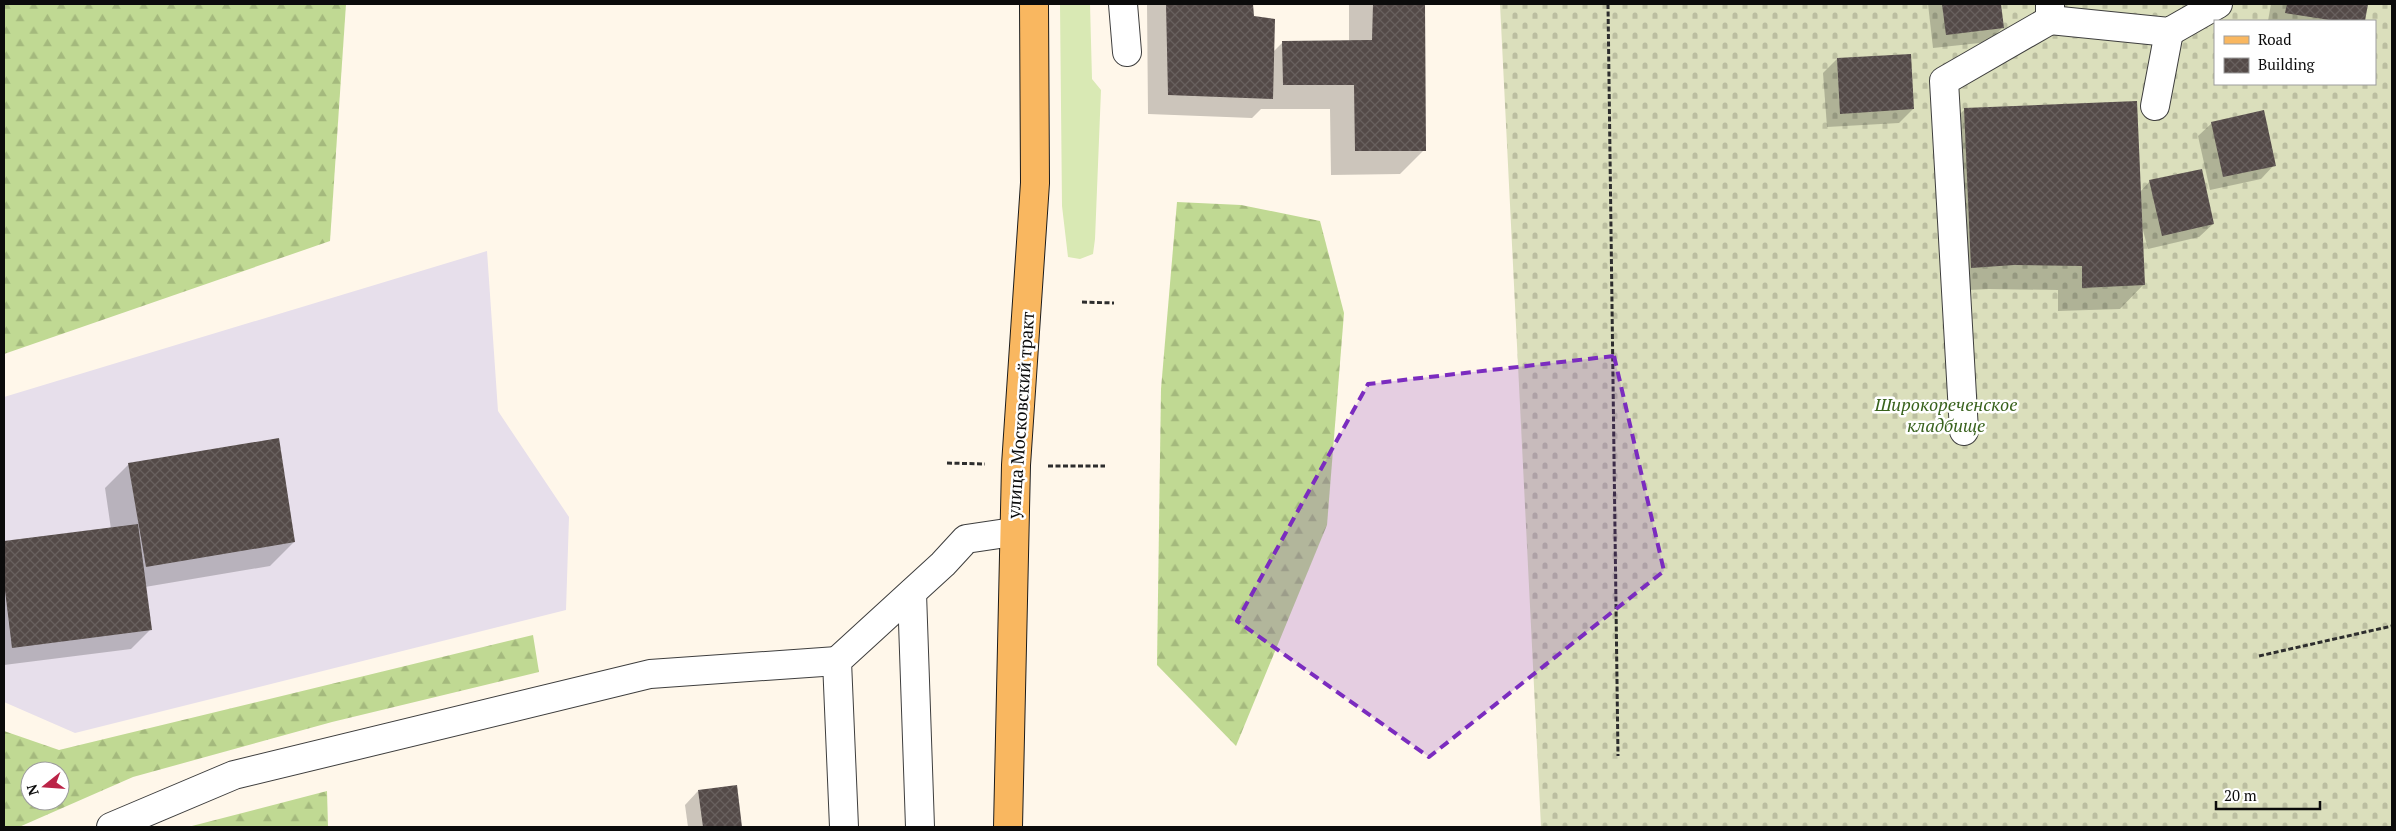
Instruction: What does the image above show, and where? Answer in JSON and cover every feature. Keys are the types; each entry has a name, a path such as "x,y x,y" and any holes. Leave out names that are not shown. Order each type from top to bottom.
{"main road":[{"name":"улица Московский тракт","path":"1008,827 1013,532 1035,183 1034,4"}],"street":[{"path":"1124,4 1127,52"},
{"path":"1964,431 1944,81 2050,12 2169,32 2218,4"},
{"path":"2154,106 2169,32"},
{"path":"111,827 234,775 650,674 837,661 944,564 966,538 1013,532"},
{"path":"912,592 920,827"},
{"path":"837,661 844,827"}],"path":[{"path":"1608,4 1618,756"},
{"path":"1082,302 1114,303"},
{"path":"2259,656 2392,626"}],"highlighted area":[{"path":"1614,356 1664,571 1429,757 1237,621 1368,384"}],"shaded area":[{"path":"487,251 498,411 569,517 566,610 75,733 4,702 4,397"}],"green space":[{"path":"4,4 346,4 330,241 4,354"},
{"path":"1060,4 1090,4 1092,79 1101,90 1095,239 1093,254 1080,259 1068,257 1062,206"},
{"name":"Широкореченское кладбище","path":"1500,4 2392,4 2392,827 1541,827"},
{"path":"1177,202 1241,205 1320,221 1344,313 1327,525 1236,746 1157,665 1161,389"},
{"path":"533,635 539,672 332,722 133,777 70,805 70,761 20,761 20,811 55,811 19,827 4,827 4,731 59,750"},
{"path":"327,791 328,827 188,827"}],"building":[{"path":"1166,4 1253,4 1254,16 1275,19 1273,99 1168,95"},
{"path":"1373,4 1425,4 1426,151 1355,151 1354,85 1283,85 1282,41 1372,40"},
{"path":"1942,4 2001,4 2004,28 1946,35"},
{"path":"2287,4 2368,4 2365,20 2330,20 2285,13"},
{"path":"1911,54 1914,109 1840,114 1837,58"},
{"path":"2137,101 2145,285 2082,288 2082,266 2014,265 1971,268 1964,108"},
{"path":"2264,110 2276,166 2223,177 2211,122"},
{"path":"2202,169 2214,224 2162,236 2149,180"},
{"path":"279,438 295,542 146,567 128,463"},
{"path":"138,524 152,630 12,648 4,582 4,541"},
{"path":"737,785 742,827 703,827 698,790"}]}
